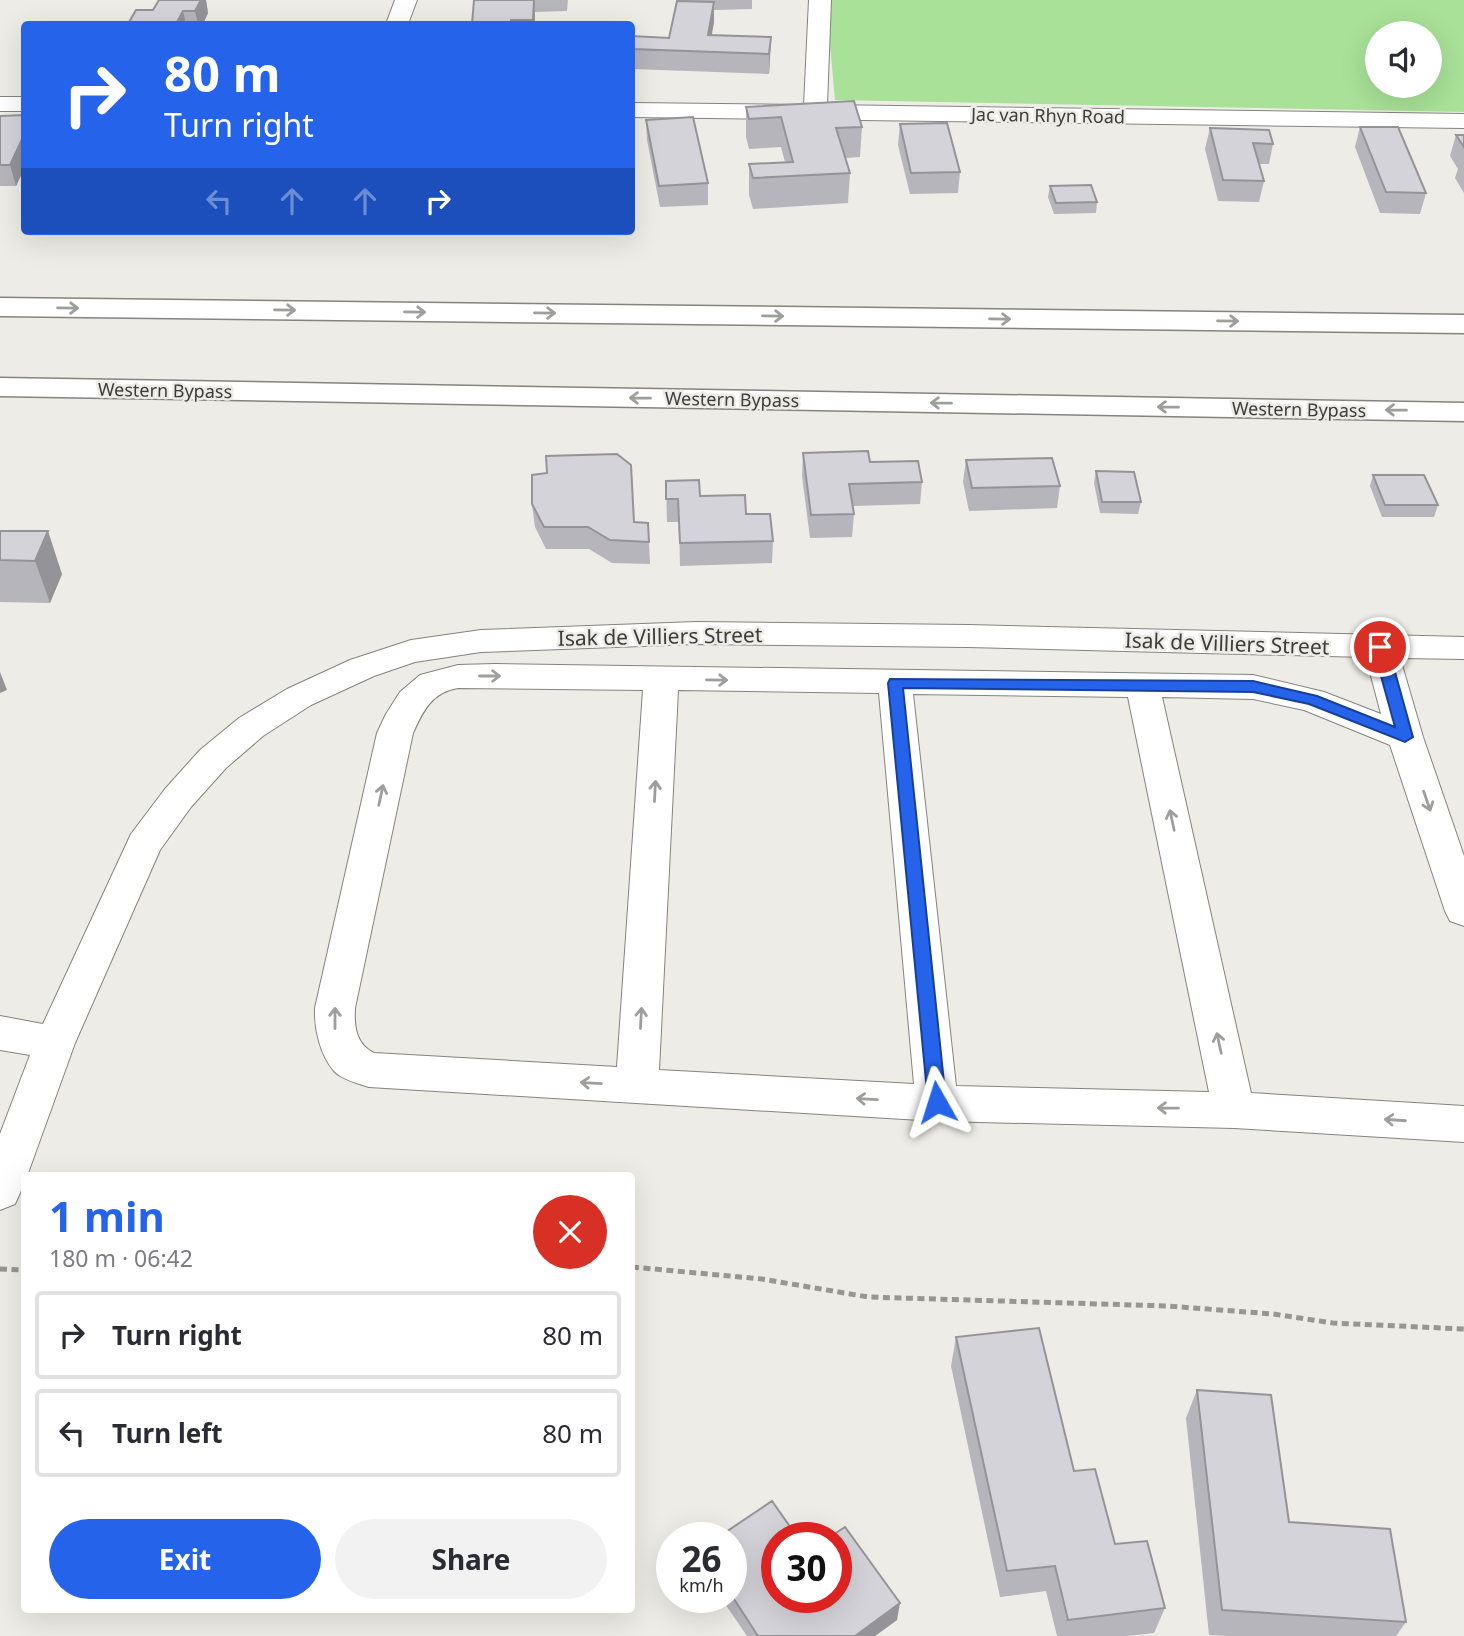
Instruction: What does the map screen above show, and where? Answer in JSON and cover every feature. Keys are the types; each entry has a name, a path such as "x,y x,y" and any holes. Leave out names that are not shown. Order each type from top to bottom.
{"highway":[{"path":"0,307 1464,324"},
{"name":"Western Bypass","path":"0,387 1464,412"}],"street":[{"path":"398,21 406,0"},
{"path":"815,112 820,0"},
{"path":"0,104 21,104"},
{"name":"Jac van Rhyn Road","path":"635,110 1464,121"},
{"name":"Isak de Villiers Street","path":"0,1191 55,1043 144,844 178,798 213,759 251,727 299,697 362,668 411,652 481,641 696,633 968,636 1464,648"},
{"path":"1380,647 1405,737 1464,911"},
{"path":"1405,737 1284,692 1253,687 455,676 423,687 410,701 395,733 335,1008 334,1027 349,1060 369,1070 937,1102 1234,1110 1464,1124"},
{"path":"637,1086 661,680"},
{"path":"895,683 937,1102"},
{"path":"1142,684 1234,1110"},
{"path":"0,1033 55,1043"}],"path":[{"path":"635,1267 762,1279 868,1297 1155,1306 1273,1314 1333,1323 1464,1329"},
{"path":"0,1269 21,1270"}],"green space":[{"path":"826,0 1464,0 1464,112 835,100"}],"building":[{"path":"159,0 201,0 195,11 183,11 178,21 130,21 136,10 153,10"},
{"path":"474,0 534,0 533,20 472,21"},
{"path":"677,1 714,2 708,35 771,37 769,54 635,49 635,36 669,38"},
{"path":"854,101 862,127 836,128 850,173 753,178 749,164 793,162 781,117 749,119 746,107"},
{"path":"21,115 21,141 10,165 0,165 0,116"},
{"path":"693,117 708,183 659,186 646,120"},
{"path":"947,123 960,172 911,173 900,124"},
{"path":"1360,127 1398,127 1426,193 1386,192"},
{"path":"1210,128 1269,130 1273,144 1253,143 1264,181 1223,180"},
{"path":"1456,135 1464,135 1464,147"},
{"path":"1091,185 1097,202 1056,203 1050,186"},
{"path":"868,451 870,462 918,461 922,482 849,484 854,514 811,515 803,453"},
{"path":"617,454 631,465 634,522 648,523 649,542 610,540 588,527 544,527 532,504 532,475 547,473 546,456"},
{"path":"1052,458 1060,486 972,488 966,460"},
{"path":"1096,471 1134,472 1141,502 1102,502"},
{"path":"1373,475 1424,475 1438,505 1385,505"},
{"path":"699,480 700,496 745,495 746,514 770,514 773,541 680,543 678,499 666,499 666,481"},
{"path":"0,531 48,531 35,561 0,560"},
{"path":"1039,1328 1074,1471 1095,1469 1115,1544 1147,1541 1165,1608 1068,1620 1055,1566 1007,1571 956,1337"},
{"path":"1197,1390 1271,1395 1289,1522 1390,1529 1406,1622 1222,1610"},
{"path":"772,1501 787,1522 761,1522 761,1613 852,1613 852,1537 900,1603 855,1636 758,1636 743,1613 747,1613 747,1522 741,1522"}],"route":[{"path":"937,1102 895,683 1253,687 1312,700 1405,737 1380,647"}]}
